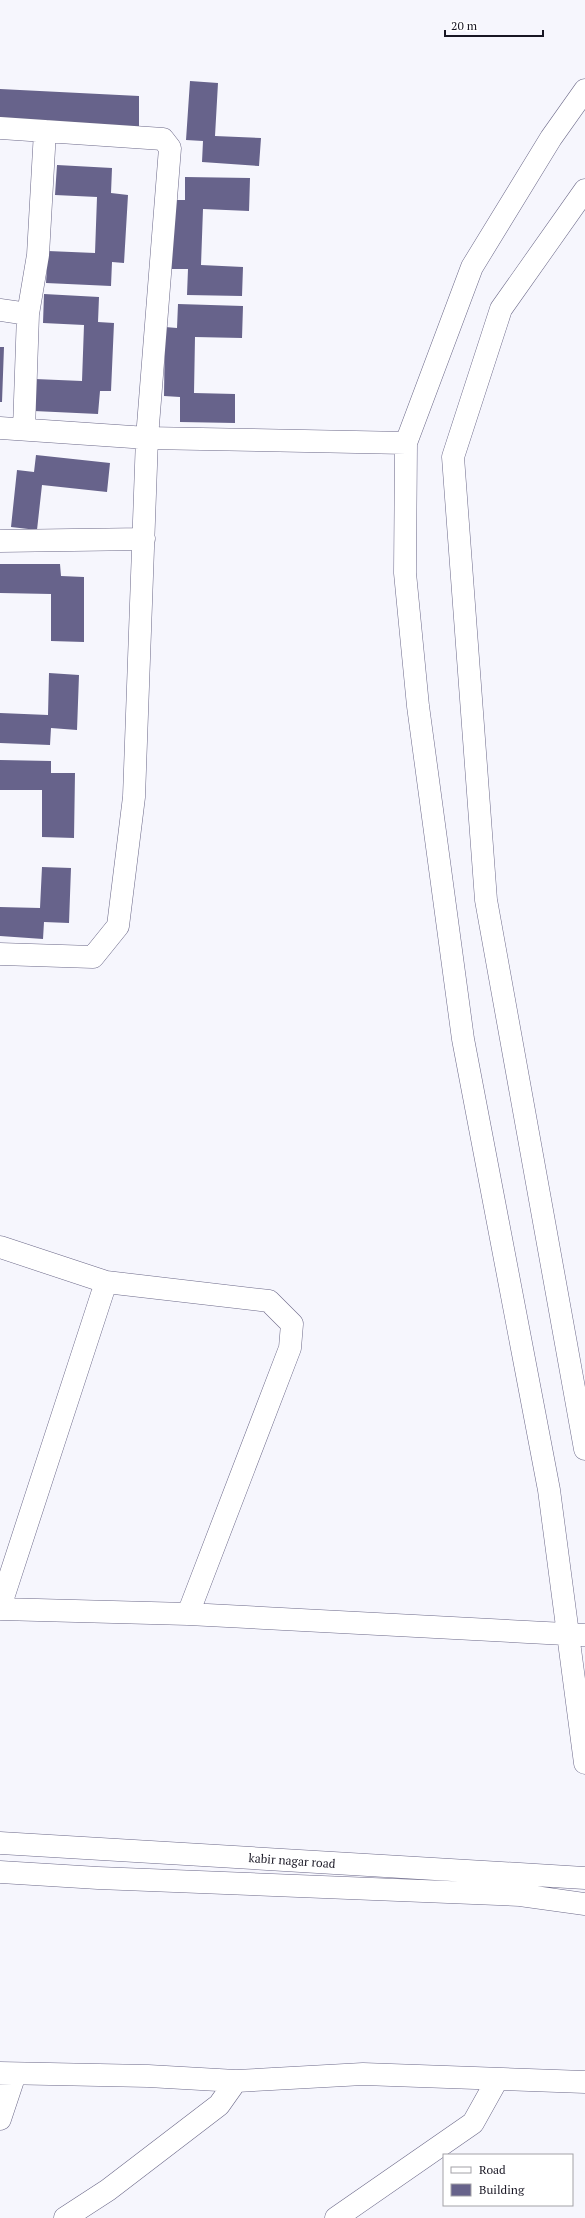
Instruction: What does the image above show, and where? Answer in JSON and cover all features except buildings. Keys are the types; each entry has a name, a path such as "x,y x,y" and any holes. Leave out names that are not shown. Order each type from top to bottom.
{"street":[{"path":"585,90 551,138 472,267 406,443 405,572 422,737 463,1039 577,1635 585,1763"},
{"path":"0,128 163,139 170,148 147,438 134,798 118,926 93,957 0,954"},
{"path":"24,429 28,314 38,255 45,131"},
{"path":"585,190 501,309 453,457 486,900 585,1449"},
{"path":"0,310 28,314"},
{"path":"0,428 147,438 406,443"},
{"path":"0,541 144,539"},
{"path":"0,1247 106,1282 269,1301 292,1324 290,1348 188,1614"},
{"path":"106,1282 0,1608 188,1614 577,1635"},
{"name":"kabir nagar road","path":"0,1843 585,1878"},
{"path":"0,1872 98,1878 520,1895 585,1904"},
{"path":"0,2119 8,2073 148,2076 236,2081 363,2074 585,2082"},
{"path":"336,2218 473,2123 498,2080"},
{"path":"65,2218 108,2190 219,2105 236,2081"}]}
